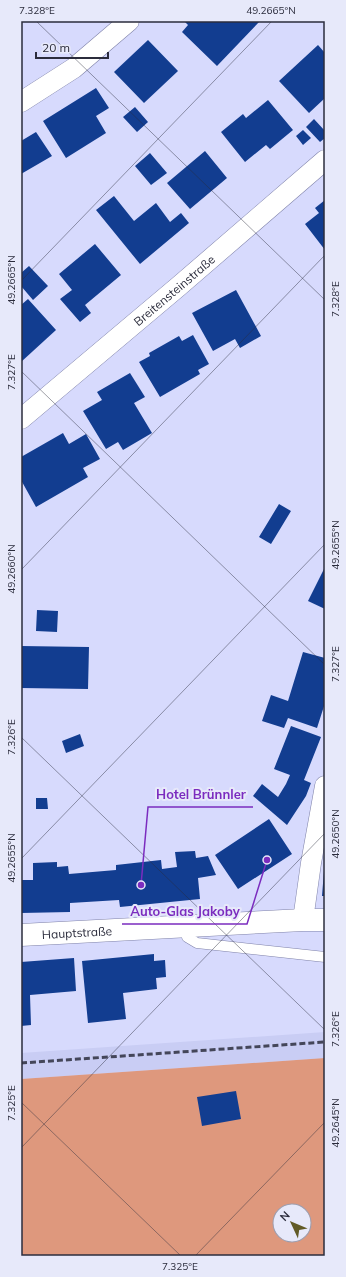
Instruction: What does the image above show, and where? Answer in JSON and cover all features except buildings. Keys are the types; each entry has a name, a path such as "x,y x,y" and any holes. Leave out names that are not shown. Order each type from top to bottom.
{"main road":[{"name":"Hauptstraße","path":"21,935 325,920"}],"street":[{"path":"21,102 74,68 129,21"},
{"name":"Breitensteinstraße","path":"21,419 179,286 325,160"},
{"path":"302,920 325,786"}],"lane":[{"path":"185,926 187,937 197,943 325,957"}],"shaded area":[{"path":"325,1032 325,1058 21,1079 21,1053"},
{"path":"325,1058 325,1256 21,1256 21,1079"}],"railway":[{"path":"21,1063 325,1042"}],"place":[{"name":"Auto-Glas Jakoby","path":"267,860"},
{"name":"Hotel Brünnler","path":"141,885"}]}
